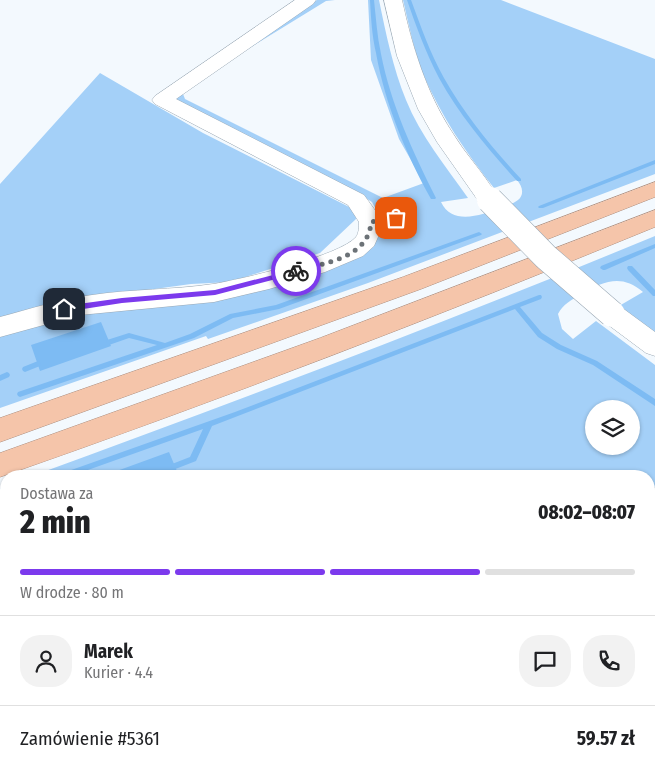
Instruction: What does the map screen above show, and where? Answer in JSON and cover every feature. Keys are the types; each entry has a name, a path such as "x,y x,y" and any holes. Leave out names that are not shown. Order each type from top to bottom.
{"highway":[{"path":"0,430 412,283 655,189"},
{"path":"0,465 218,387 423,310 655,218"}],"street":[{"path":"0,327 48,312 83,313 207,294 249,285 351,253 365,243 369,235 356,200 156,96 209,72 291,20 307,0"},
{"path":"392,0 408,63 428,110 461,162 485,194 544,255 612,314 655,346"},
{"path":"360,215 396,218"}],"shaded area":[{"path":"317,0 335,0 326,1 186,87"},
{"path":"368,0 379,0 401,88 418,126 468,198 441,202 452,214 468,217 493,211 518,200 522,195 522,190 517,180 494,188 455,134 423,74 414,47 403,0 501,0 655,59 655,174 368,283 208,339 206,336 0,408 0,330 341,261 378,213 372,202 356,192 174,99 185,89 183,94 185,99 383,198 424,183 399,139 371,60"},
{"path":"100,73 203,133 355,210 356,219 320,253 230,282 191,284 111,295 0,318 0,184"},
{"path":"655,236 655,334 619,306 643,292 635,286 620,281 604,283 581,294 562,307 558,314 562,329 573,339 596,321 655,365 655,470 48,470 345,359"},
{"path":"101,322 111,346 40,371 31,345"},
{"path":"169,452 176,470 120,470"}],"waterway":[{"path":"372,0 378,53 391,102 410,150 433,198"},
{"path":"409,0 441,77 483,139 519,180"},
{"path":"541,207 655,162"},
{"path":"20,394 192,336 232,316 277,307 479,234"},
{"path":"603,268 655,246"},
{"path":"630,268 655,294"},
{"path":"80,470 237,414 539,297"},
{"path":"516,306 540,335 559,347 595,363 655,403"},
{"path":"109,342 129,335 165,345"},
{"path":"25,369 38,364"},
{"path":"0,378 7,375"},
{"path":"175,466 193,459 209,424"}],"way so far":[{"path":"296,271 351,253 365,243 369,235 371,222 396,218"}],"route":[{"path":"64,309 122,300 215,293 296,271"}]}
